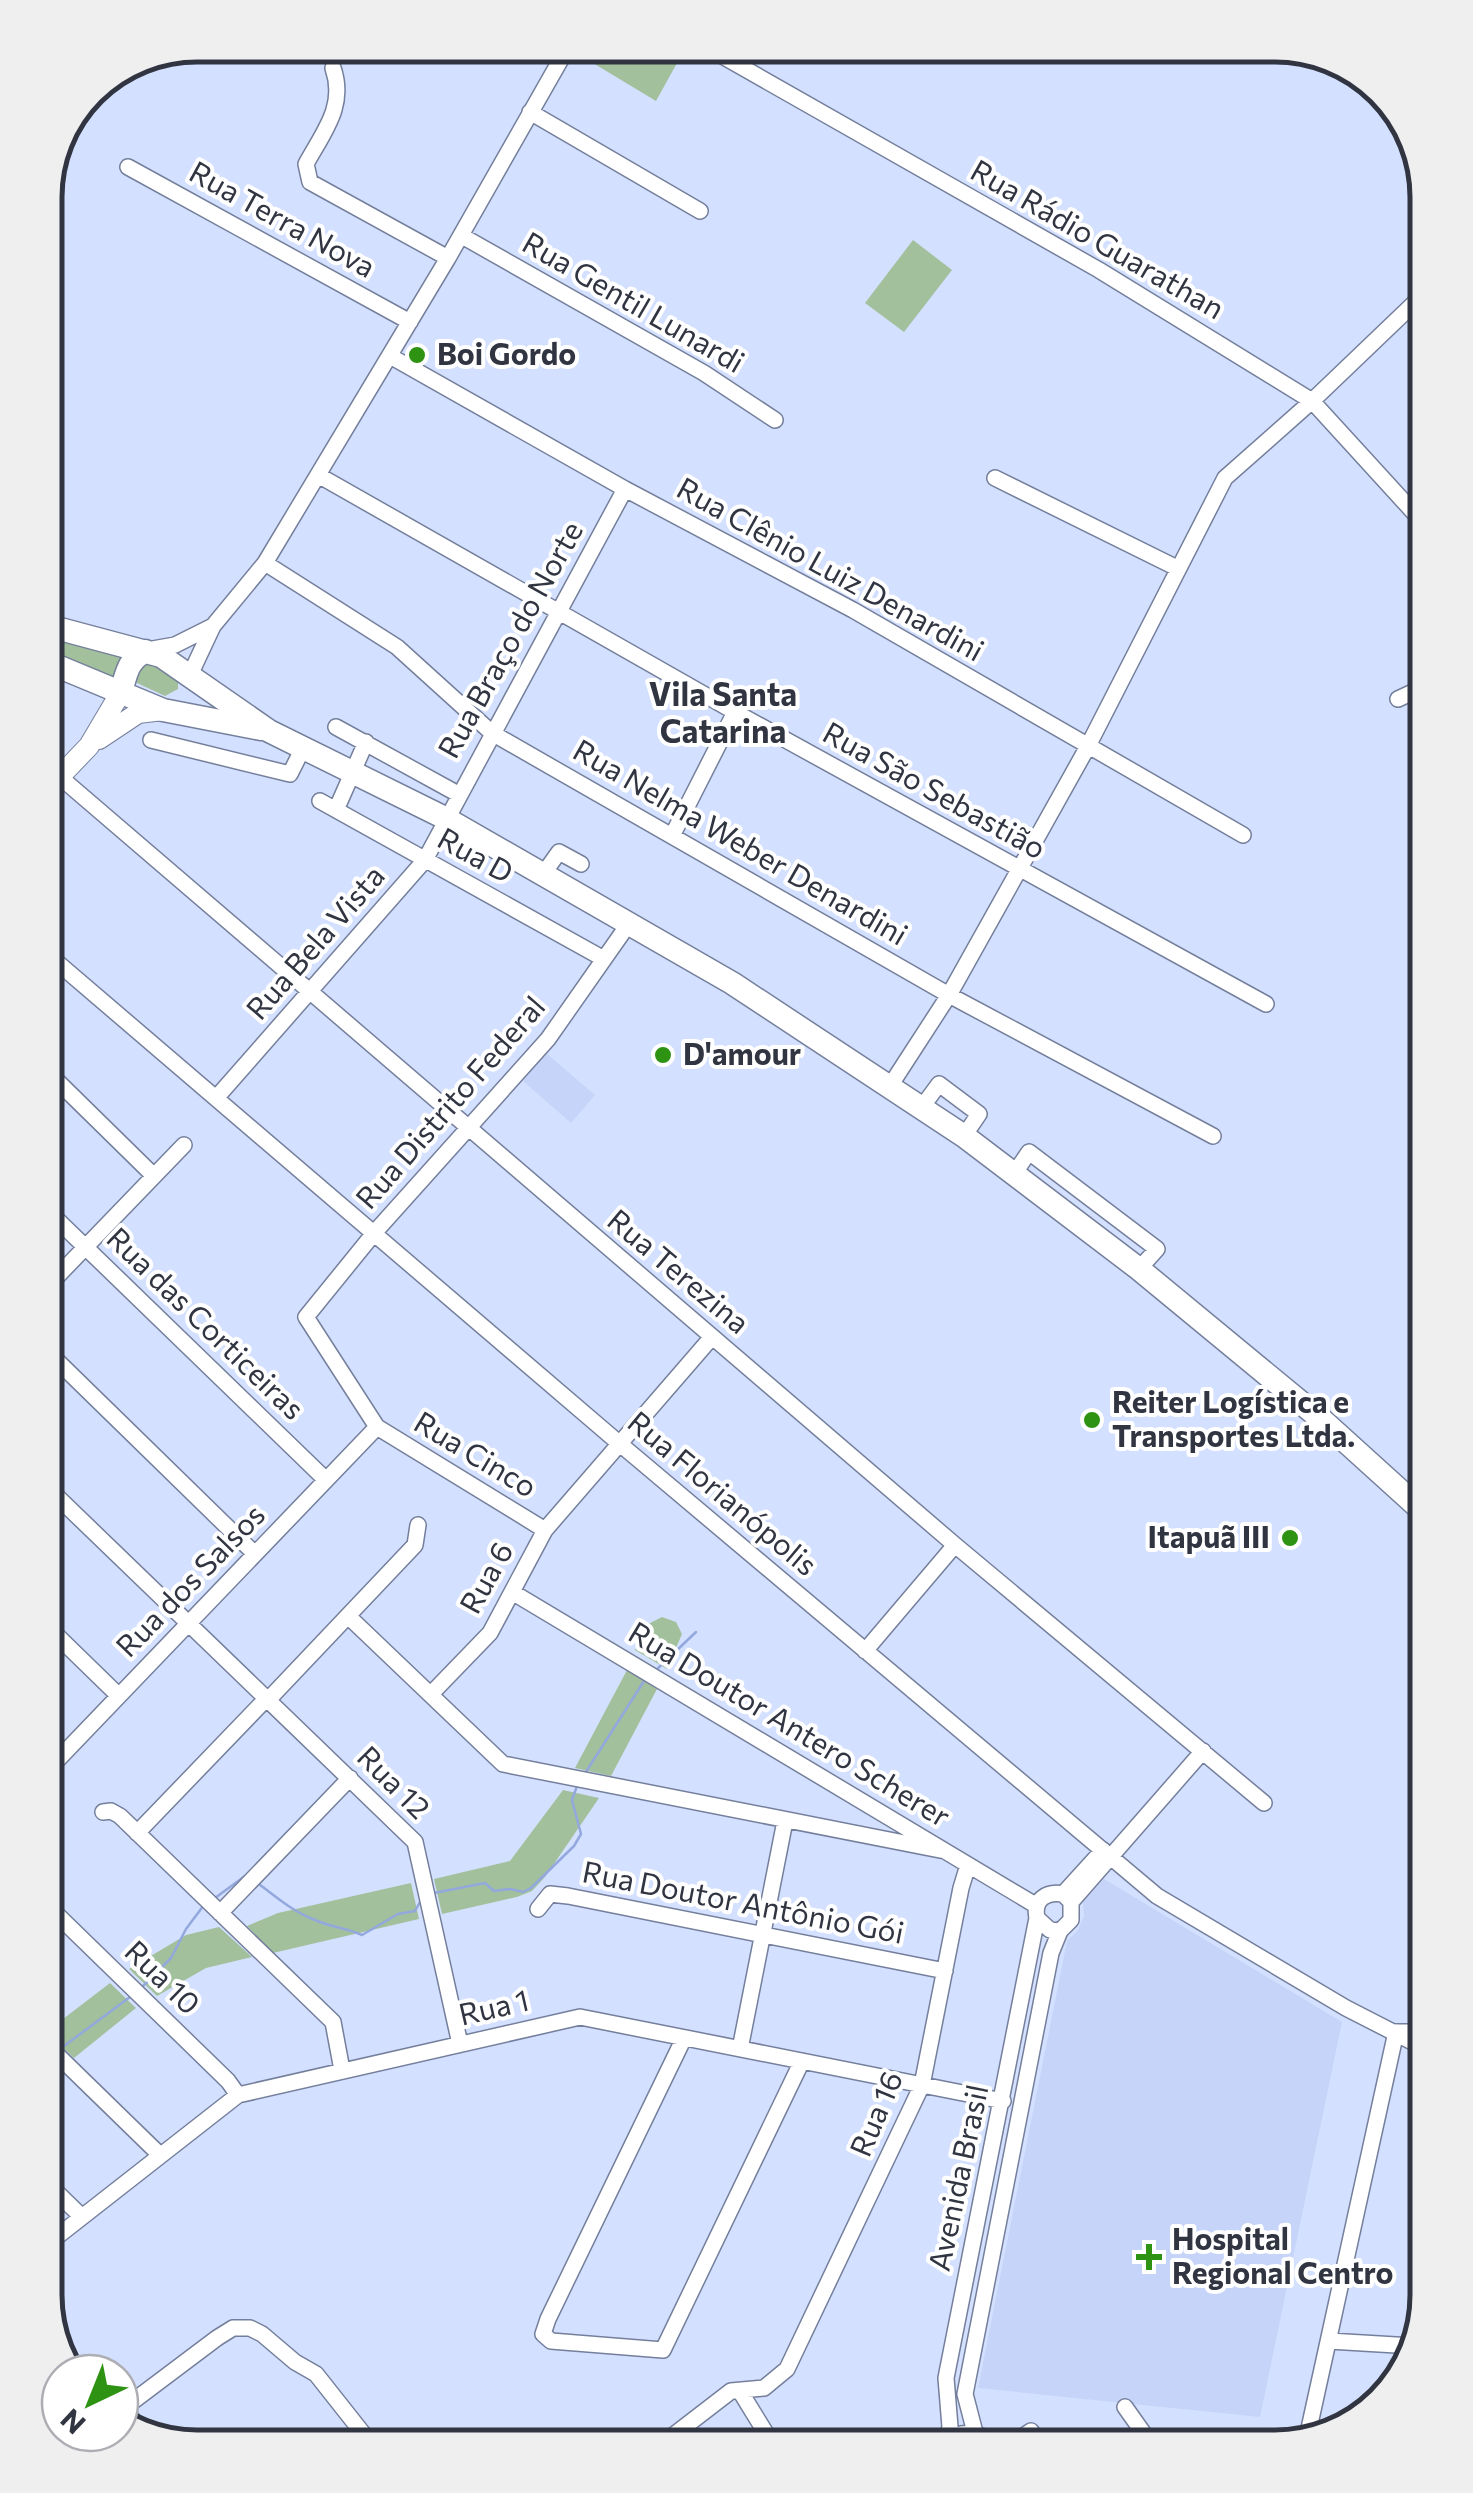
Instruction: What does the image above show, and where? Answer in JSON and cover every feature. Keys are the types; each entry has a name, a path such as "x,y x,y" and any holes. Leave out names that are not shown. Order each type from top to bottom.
{"highway":[{"path":"63,630 145,650 269,731 445,818 630,922 890,1086 964,1136 1140,1269 1322,1420 1410,1500"},
{"path":"121,692 126,668 145,650"},
{"path":"63,668 163,710 269,731"},
{"path":"163,710 180,699 190,676"}],"main road":[{"path":"89,746 121,692"},
{"path":"63,773 89,746 138,713 163,710"}],"street":[{"path":"190,676 212,626 264,564 462,236 559,63"},
{"name":"Rua Rádio Guarathan","path":"735,63 1098,270 1312,401 1410,508"},
{"path":"333,68 339,94 337,108 306,164 310,182 448,258"},
{"path":"530,112 700,211"},
{"name":"Rua Terra Nova","path":"128,166 410,322"},
{"name":"Rua Gentil Lunardi","path":"462,236 704,373 776,420"},
{"path":"890,1086 949,995 1087,748 1225,478 1410,307"},
{"name":"Rua Clênio Luiz Denardini","path":"390,356 625,490 853,610 1243,835"},
{"name":"Rua São Sebastião","path":"318,475 735,712 1266,1004"},
{"path":"995,478 1178,568"},
{"name":"Rua Braço do Norte","path":"445,818 625,490"},
{"name":"Rua Nelma Weber Denardini","path":"264,564 397,648 492,733 949,995 1212,1136"},
{"path":"145,650 175,645 212,626"},
{"path":"1398,699 1410,694"},
{"path":"672,836 735,712"},
{"path":"336,727 458,794"},
{"path":"151,740 290,774 303,748"},
{"path":"336,810 366,742"},
{"name":"Rua Terezina","path":"63,793 310,992 955,1545 1264,1803"},
{"name":"Rua D","path":"320,802 604,959"},
{"name":"Rua Bela Vista","path":"217,1097 425,860 445,818"},
{"path":"544,873 559,852 582,864"},
{"name":"Rua Distrito Federal","path":"377,1427 306,1316 374,1232 548,1040 630,922"},
{"name":"Rua Florianópolis","path":"63,967 620,1444 1168,1904 1346,2008 1410,2040"},
{"path":"63,1087 154,1176"},
{"path":"63,1271 184,1146"},
{"path":"1014,1174 1029,1152 1158,1248 1140,1269"},
{"path":"1060,1210 1078,1189"},
{"name":"Rua das Corticeiras","path":"63,1225 326,1480"},
{"path":"1109,1246 1127,1225"},
{"name":"Rua 6","path":"431,1694 490,1632 545,1530 712,1337"},
{"path":"63,1367 255,1554"},
{"name":"Rua dos Salsos","path":"63,1752 377,1427"},
{"name":"Rua Cinco","path":"377,1427 545,1530"},
{"name":"Rua 12","path":"63,1502 415,1842 460,2044"},
{"path":"138,1833 415,1544 418,1526"},
{"path":"866,1651 955,1545"},
{"name":"Rua Doutor Antero Scherer","path":"512,1592 968,1865 1037,1912"},
{"path":"349,1616 503,1764 945,1852"},
{"path":"63,1642 119,1696"},
{"name":"Avenida Brasil","path":"1067,1898 1203,1751"},
{"path":"220,1913 350,1778"},
{"path":"859,1835 870,1806"},
{"path":"102,1812 120,1816 333,2022 342,2070"},
{"path":"740,2050 785,1821"},
{"name":"Rua 16","path":"740,2391 764,2388 787,2369 922,2086 960,1888 968,1865"},
{"name":"Avenida Brasil","path":"949,2430 946,2378 1037,1912 1043,1896 1054,1892 1067,1898"},
{"name":"Rua Doutor Antônio Gói","path":"538,1909 550,1894 568,1896 945,1971"},
{"name":"Avenida Brasil","path":"975,2430 964,2394 1051,1953 1060,1931 1071,1920 1067,1898"},
{"path":"1037,1912 1050,1930 1060,1931"},
{"name":"Rua 10","path":"63,1920 238,2095"},
{"name":"Rua 1","path":"63,2232 238,2095 580,2017 1002,2101"},
{"path":"1310,2426 1396,2032"},
{"name":"Rua Florianópolis","path":"1396,2032 1410,2032"},
{"path":"684,2038 548,2318 543,2334 552,2340 663,2350 802,2061"},
{"path":"63,2060 160,2155"},
{"path":"990,2164 1009,2168"},
{"path":"63,2199 82,2217"},
{"path":"140,2396 233,2328 250,2328 316,2374 360,2430"},
{"path":"1329,2341 1401,2345"},
{"path":"680,2430 731,2391 740,2391 765,2430"},
{"path":"1125,2407 1141,2430"}],"shaded area":[{"path":"546,1053 595,1095 571,1123 523,1081"},
{"name":"Hospital Regional Centro","path":"1104,1879 1342,2022 1260,2417 978,2388 1067,1941 1084,1916 1083,1902"}],"green space":[{"path":"593,63 677,63 656,101"},
{"path":"913,240 952,270 904,332 865,303"},
{"path":"63,639 124,657 117,664 117,682 63,658"},
{"path":"144,663 154,663 178,679 178,689 165,696 137,683 135,679"},
{"path":"662,1617 676,1622 682,1634 667,1669 635,1650 650,1623"},
{"path":"627,1670 657,1689 611,1776 575,1768"},
{"path":"563,1790 599,1798 532,1891 442,1914 434,1879 510,1861"},
{"path":"411,1883 419,1919 273,1953 247,1926 278,1913"},
{"path":"219,1927 252,1957 206,1968 157,1996 129,1969 186,1935"},
{"path":"110,1983 136,2008 74,2058 63,2048 63,2019"}],"waterway":[{"path":"654,1672 696,1632"},
{"path":"584,1775 644,1681"},
{"path":"434,1893 485,1883 494,1891 523,1892 531,1888 574,1846 581,1834 572,1800 577,1786"},
{"path":"215,1898 245,1876"},
{"path":"259,1884 307,1917 362,1935 398,1914 415,1911 420,1902"},
{"path":"140,1989 171,1958 204,1905"},
{"path":"63,2047 130,1997"}],"place":[{"name":"Boi Gordo","path":"417,355"},
{"name":"D'amour","path":"663,1055"},
{"name":"Reiter Logística e Transportes Ltda.","path":"1092,1420"},
{"name":"Itapuã III","path":"1290,1538"},
{"name":"Hospital Regional Centro","path":"1149,2257"}],"district":[{"name":"Vila Santa Catarina","path":"723,714"}]}
